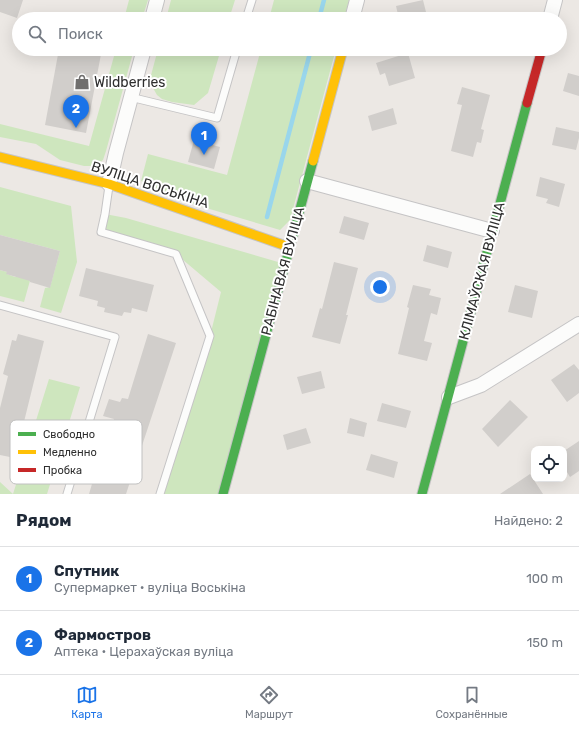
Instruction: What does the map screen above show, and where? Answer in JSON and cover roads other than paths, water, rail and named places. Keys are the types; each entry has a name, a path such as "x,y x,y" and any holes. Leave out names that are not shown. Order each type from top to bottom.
{"street":[{"path":"154,12 157,0"},
{"path":"354,12 357,0"},
{"path":"552,12 556,0"},
{"path":"109,184 130,97 142,56"},
{"name":"РАБІНАВАЯ ВУЛІЦА","path":"223,494 341,56"},
{"name":"КЛІМАЎСКАЯ ВУЛІЦА","path":"422,494 540,56"},
{"name":"ВУЛІЦА ВОСЬКІНА","path":"0,157 109,184 290,247"},
{"path":"307,182 492,231"},
{"path":"449,397 480,385 579,324"}],"lane":[{"path":"248,12 252,0"},
{"path":"130,97 217,118 235,56"},
{"path":"109,184 101,232 176,254 210,336 160,494"},
{"path":"0,305 116,337 90,420"},
{"path":"67,494 70,484"}],"waterway":[{"path":"321,12 324,0"},
{"path":"267,217 309,56"}],"place":[{"name":"Wildberries","path":"82,82"},
{"name":"Фармостров","path":"76,128"},
{"name":"Спутник","path":"204,155"}]}
